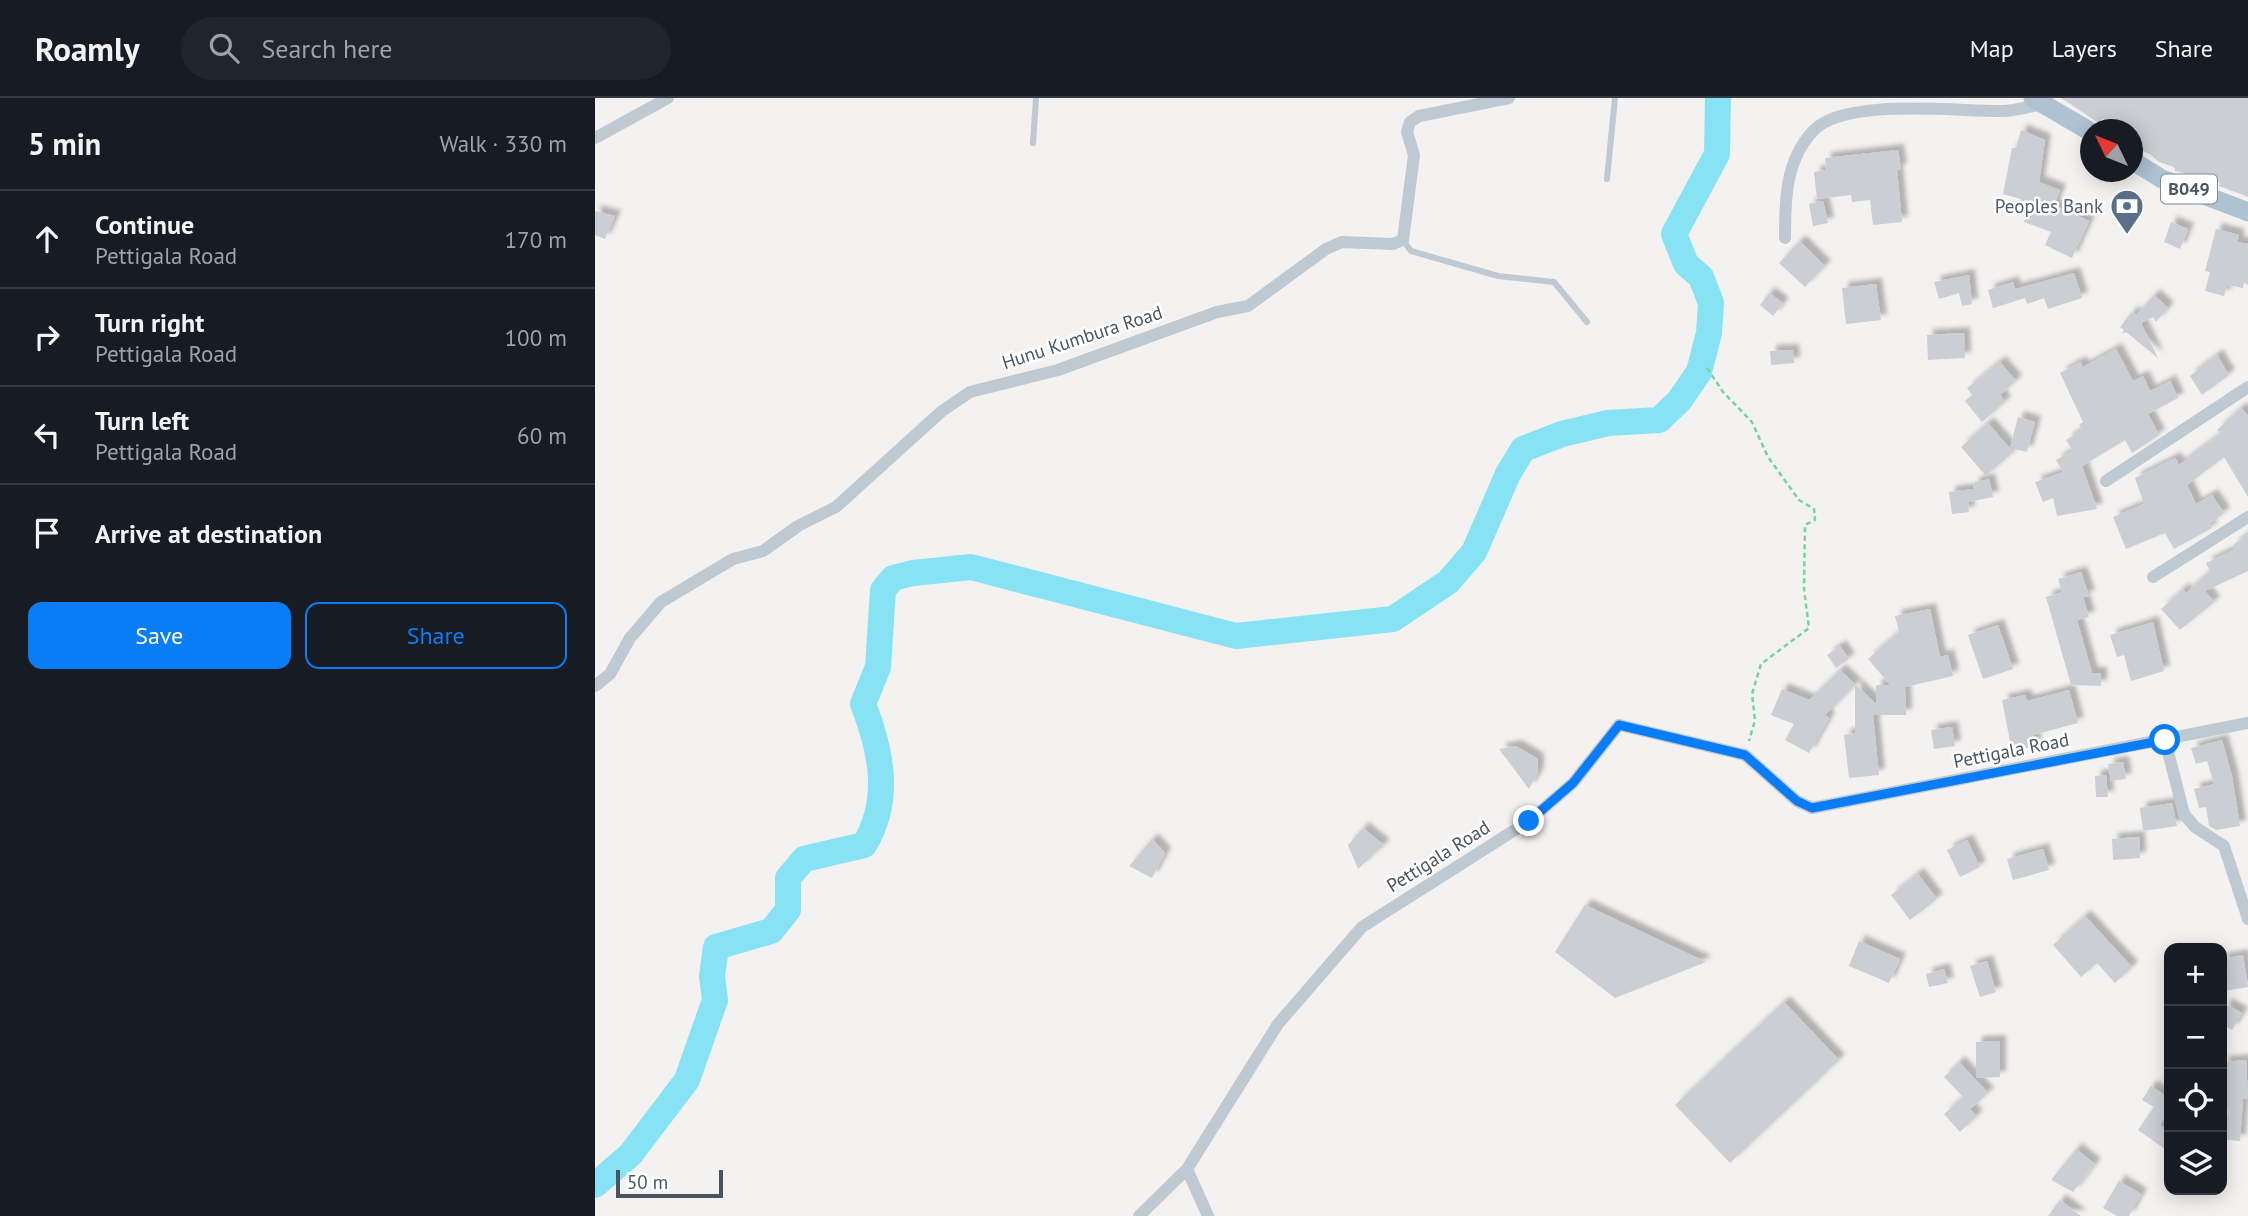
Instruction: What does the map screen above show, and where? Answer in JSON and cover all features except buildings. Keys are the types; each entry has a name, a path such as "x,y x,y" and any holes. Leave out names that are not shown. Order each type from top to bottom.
{"main road":[{"path":"2039,101 2080,125"},
{"name":"B049","path":"2143,168 2162,179 2248,212"}],"street":[{"path":"595,138 668,98"},
{"path":"1403,240 1414,155 1407,132 1410,122 1419,116 1509,98"},
{"path":"1785,238 1785,193 1795,157 1813,130 1834,117 1887,109 1977,108 1997,111 2039,101"},
{"name":"Hunu Kumbura Road","path":"595,686 610,674 630,638 661,602 733,559 763,551 798,526 836,507 942,411 970,392 1058,370 1217,312 1248,306 1326,249 1342,242 1393,244 1403,240"},
{"path":"2106,481 2248,387"},
{"path":"2153,577 2248,517"},
{"name":"Pettigala Road","path":"1139,1216 1187,1169 1278,1024 1362,927 1529,821 1573,783 1619,725 1745,755 1797,801 1812,808 2248,723"},
{"path":"2165,740 2184,814 2195,827 2224,846 2248,919"},
{"path":"1187,1169 1208,1216"}],"lane":[{"path":"1033,143 1036,98"},
{"path":"1608,179 1615,98"},
{"path":"1403,240 1411,251 1498,276 1554,282 1587,322"}],"path":[{"path":"1707,368 1723,392 1752,422 1768,457 1799,500 1814,509 1815,520 1805,525 1804,589 1809,628 1761,664 1752,694 1755,720 1745,755"}],"waterway":[{"path":"595,1185 630,1155 687,1080 715,1000 712,976 716,947 771,931 788,910 788,878 804,859 864,845 873,828 881,793 881,775 875,739 863,704 878,667 883,590 893,578 913,573 971,567 1236,636 1393,619 1448,582 1474,552 1508,474 1523,449 1562,434 1608,423 1659,420 1679,401 1699,372 1709,333 1711,303 1701,277 1686,264 1674,234 1717,154 1718,98"}],"place":[{"name":"Peoples Bank","path":"2127,236"}],"route":[{"path":"1529,821 1573,783 1619,725 1745,755 1797,801 1812,808 2165,740"}]}
